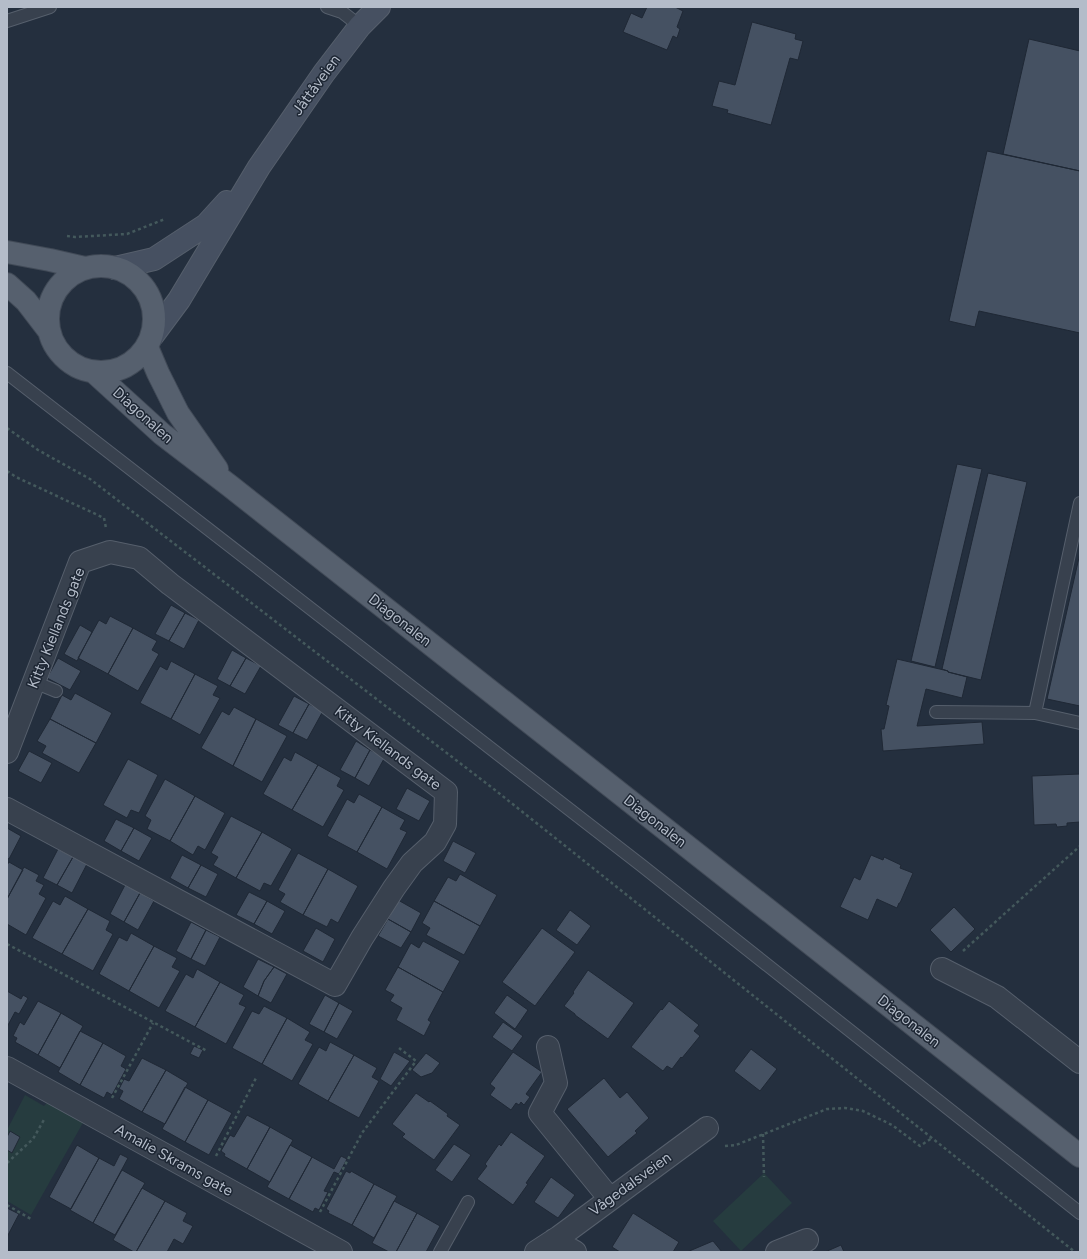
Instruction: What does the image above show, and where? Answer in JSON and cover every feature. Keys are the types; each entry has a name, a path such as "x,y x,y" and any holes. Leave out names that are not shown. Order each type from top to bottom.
{"main road":[{"name":"Jåttåveien","path":"150,341 179,300 259,167 324,73 360,26 379,7"},
{"name":"Jåttåveien","path":"115,268 154,259 206,225 259,167"},
{"path":"7,252 85,268 100,266 115,268 129,274 140,283 149,295 154,308 155,321 150,341 138,358 127,366 112,372 95,373 80,368 66,359 55,347 49,332 26,301 7,284"},
{"path":"49,332 48,315 52,299 60,285 72,275 85,268"},
{"name":"Diagonalen","path":"150,341 158,373 178,413 230,486"},
{"name":"Diagonalen","path":"95,373 162,434 1080,1156"}],"street":[{"name":"Kitty Kiellands gate","path":"7,752 80,562 110,552 139,558 170,584 446,792 445,824 435,842 412,862 362,938 336,984 7,808"},
{"path":"942,969 997,997 1080,1062"},
{"path":"548,1047 556,1083 540,1113 610,1199"},
{"name":"Amalie Skrams gate","path":"7,1068 341,1252"},
{"name":"Vågedalsveien","path":"545,1246 707,1128"},
{"path":"777,1252 807,1240"},
{"name":"Vågedalsveien","path":"545,1246 575,1252"}],"lane":[{"path":"7,20 50,7"},
{"path":"326,7 342,12 360,26"},
{"path":"7,373 641,865 1080,1212"},
{"path":"1035,713 1080,503"},
{"path":"34,682 56,691"},
{"path":"936,712 1035,713 1080,723"},
{"path":"440,1252 468,1202"}],"path":[{"path":"60,235 74,237 128,234 167,219"},
{"path":"7,428 38,450 90,479 426,736 1075,1252"},
{"path":"7,471 16,477 104,518 110,552"},
{"path":"942,969 1080,846"},
{"path":"7,944 207,1051"},
{"path":"99,1118 105,1112 153,1023"},
{"path":"308,1234 362,1133 416,1061 399,1048"},
{"path":"201,1175 209,1168 257,1076"},
{"path":"7,1162 33,1139 51,1107 40,1100 44,1089"},
{"path":"707,1128 716,1142 726,1146 736,1145 827,1109 845,1108 864,1111 892,1125 920,1146 932,1138"},
{"path":"763,1134 764,1177"},
{"path":"7,1205 31,1218"}],"green space":[{"path":"25,1095 44,1106 48,1102 84,1121 31,1215 7,1201 7,1130"},
{"path":"764,1173 792,1203 741,1251 713,1221"}],"building":[{"path":"647,7 675,7 683,11 677,27 680,29 677,38 673,36 667,50 623,32 631,13 642,18"},
{"path":"752,22 796,34 795,39 803,41 798,60 790,58 771,125 727,113 728,110 712,106 719,81 735,85"},
{"path":"1029,39 1080,51 1080,171 1003,154"},
{"path":"987,151 1080,171 1080,333 979,311 975,327 949,321"},
{"path":"957,464 982,469 935,667 911,661"},
{"path":"988,473 1027,482 981,680 948,672 942,669"},
{"path":"1080,553 1080,706 1047,699"},
{"path":"171,605 185,613 169,641 155,634"},
{"path":"185,613 199,620 184,649 169,641"},
{"path":"110,616 133,628 108,674 78,658 99,620 106,624"},
{"path":"80,625 92,632 77,661 64,654"},
{"path":"133,628 157,641 152,650 159,654 138,691 108,674"},
{"path":"232,650 246,658 230,686 217,679"},
{"path":"58,658 81,671 70,690 47,678"},
{"path":"246,658 261,666 245,694 230,686"},
{"path":"897,659 967,677 962,698 926,689 917,726 982,722 984,744 883,751 881,729 884,729 889,706 886,705"},
{"path":"171,661 195,674 171,719 140,703 160,666 167,670"},
{"path":"195,674 218,686 213,695 220,698 200,735 171,719"},
{"path":"75,693 112,713 96,743 50,719 62,695 71,700"},
{"path":"294,696 309,704 293,733 278,725"},
{"path":"309,704 323,711 307,740 293,733"},
{"path":"234,707 256,719 233,766 201,748 222,711 229,715"},
{"path":"50,719 96,743 79,773 42,753 46,746 37,741"},
{"path":"256,719 287,736 262,782 233,766"},
{"path":"356,741 370,750 355,778 340,770"},
{"path":"370,750 385,757 369,786 355,778"},
{"path":"29,751 52,763 41,783 18,771"},
{"path":"295,752 318,765 292,810 263,794 284,757 291,761"},
{"path":"128,759 158,775 139,813 131,810 127,818 103,805"},
{"path":"318,765 341,778 337,786 344,790 323,827 292,810"},
{"path":"1080,774 1080,822 1067,823 1067,826 1057,827 1056,824 1034,825 1032,776"},
{"path":"165,779 195,796 170,841 147,829 151,820 145,816"},
{"path":"407,788 430,801 419,821 396,809"},
{"path":"359,794 382,807 357,852 327,836 347,799 354,803"},
{"path":"195,796 225,813 205,850 198,846 193,855 170,841"},
{"path":"382,807 405,820 400,829 407,832 387,869 357,852"},
{"path":"231,816 262,832 236,878 213,865 218,857 211,853"},
{"path":"116,819 134,828 121,851 104,841"},
{"path":"7,828 21,836 9,859 7,858"},
{"path":"134,828 152,838 139,861 121,851"},
{"path":"262,832 292,849 271,886 264,883 260,891 236,878"},
{"path":"453,841 476,853 465,873 443,861"},
{"path":"58,849 73,857 57,885 43,878"},
{"path":"298,853 328,869 303,915 280,902 285,894 278,890"},
{"path":"182,855 201,865 188,888 170,878"},
{"path":"871,855 883,860 884,857 901,865 900,868 913,873 897,908 877,899 868,920 840,907 854,877 860,880"},
{"path":"73,857 87,864 72,893 57,885"},
{"path":"9,862 23,870 7,899 7,865"},
{"path":"201,865 218,874 206,897 188,888"},
{"path":"24,867 39,875 36,881 44,885 39,894 46,898 26,935 7,924 7,899"},
{"path":"328,869 358,886 338,923 331,919 327,927 303,915"},
{"path":"460,874 497,895 480,926 434,901 448,877 456,881"},
{"path":"125,885 140,893 124,922 110,914"},
{"path":"249,892 267,901 254,924 236,915"},
{"path":"140,893 154,901 138,930 124,922"},
{"path":"65,896 88,909 62,954 32,938 53,901 60,905"},
{"path":"398,900 421,913 411,932 388,919"},
{"path":"267,901 285,911 272,934 254,924"},
{"path":"434,901 480,926 464,955 426,935 430,928 422,923"},
{"path":"954,907 975,929 951,952 930,930"},
{"path":"88,909 110,921 106,930 113,934 93,971 62,954"},
{"path":"570,910 591,926 577,945 556,930"},
{"path":"388,919 411,932 401,948 378,936"},
{"path":"191,922 206,930 191,959 176,951"},
{"path":"316,928 335,939 323,962 303,951"},
{"path":"542,928 575,952 535,1006 502,982"},
{"path":"206,930 220,937 205,966 191,959"},
{"path":"131,933 154,946 129,991 99,974 119,937 127,941"},
{"path":"423,941 460,961 443,992 398,967 411,943 419,948"},
{"path":"154,946 177,958 172,967 180,971 159,1008 129,991"},
{"path":"258,959 274,967 264,981 258,996 243,987"},
{"path":"274,967 287,974 271,1003 258,996 264,981"},
{"path":"398,967 443,992 428,1020 431,1022 424,1036 396,1020 402,1008 390,1001 394,995 385,990"},
{"path":"197,969 220,982 195,1027 165,1011 186,974 193,978"},
{"path":"588,970 634,1003 608,1039 564,1006"},
{"path":"220,982 244,995 239,1004 246,1007 226,1044 195,1027"},
{"path":"7,991 21,999 23,995 28,998 19,1014 15,1012 7,1027"},
{"path":"325,995 339,1003 324,1032 309,1024"},
{"path":"507,995 528,1010 515,1029 494,1013"},
{"path":"38,1001 61,1013 38,1055 15,1042 17,1038 13,1036 20,1022 24,1025"},
{"path":"669,1001 699,1025 694,1031 700,1036 672,1069 667,1066 663,1071 631,1047"},
{"path":"339,1003 353,1011 337,1039 324,1032"},
{"path":"264,1006 287,1018 262,1064 232,1048 252,1011 259,1014"},
{"path":"61,1013 83,1026 60,1068 38,1055"},
{"path":"287,1018 310,1032 305,1040 313,1044 292,1081 262,1064"},
{"path":"503,1022 523,1036 512,1051 492,1037"},
{"path":"80,1031 103,1043 80,1085 58,1072"},
{"path":"330,1042 354,1055 328,1101 298,1084 319,1047 326,1051"},
{"path":"103,1043 126,1056 121,1066 126,1069 112,1095 107,1092 104,1098 80,1085"},
{"path":"194,1046 203,1050 199,1058 190,1054"},
{"path":"751,1049 777,1069 760,1091 734,1071"},
{"path":"394,1052 410,1061 391,1086 380,1079"},
{"path":"513,1052 542,1072 526,1094 530,1097 524,1105 521,1102 519,1105 516,1103 511,1110 490,1095 495,1088 490,1084"},
{"path":"426,1053 440,1063 432,1073 421,1077 412,1070"},
{"path":"354,1055 377,1068 372,1077 379,1081 359,1118 328,1101"},
{"path":"142,1058 166,1070 142,1112 119,1099 123,1091 119,1089 124,1079 129,1081"},
{"path":"166,1070 188,1083 165,1124 142,1112"},
{"path":"604,1078 620,1098 627,1092 649,1118 635,1131 637,1133 608,1157 567,1109"},
{"path":"185,1087 208,1100 185,1142 162,1129"},
{"path":"416,1093 448,1114 447,1116 460,1125 434,1160 402,1137 405,1134 392,1124"},
{"path":"208,1100 232,1113 209,1155 185,1142"},
{"path":"247,1115 270,1127 247,1169 224,1156 225,1154 221,1151 230,1135 234,1137"},
{"path":"270,1127 293,1140 270,1182 247,1169"},
{"path":"10,1131 20,1137 12,1153 7,1150 7,1137"},
{"path":"511,1132 545,1156 513,1205 477,1179 487,1166 485,1164 499,1144 501,1146"},
{"path":"454,1144 471,1155 452,1182 435,1170"},
{"path":"77,1145 99,1158 71,1209 49,1197"},
{"path":"290,1145 312,1157 289,1199 267,1187"},
{"path":"120,1154 128,1158 93,1223 70,1210 99,1158 114,1166"},
{"path":"341,1156 347,1159 339,1174 334,1172 324,1191 328,1192 319,1210 315,1208 313,1212 289,1199 312,1157 334,1169"},
{"path":"122,1170 145,1183 115,1235 93,1223"},
{"path":"346,1171 350,1173 351,1171 374,1184 352,1225 328,1213 329,1211 326,1209"},
{"path":"551,1177 575,1195 558,1218 534,1202"},
{"path":"374,1184 397,1196 374,1238 352,1225"},
{"path":"142,1188 165,1201 136,1252 134,1252 113,1240"},
{"path":"165,1201 187,1213 183,1221 193,1226 183,1244 174,1239 167,1252 136,1252"},
{"path":"394,1201 417,1213 396,1252 389,1252 372,1243"},
{"path":"7,1208 19,1214 7,1237"},
{"path":"417,1213 440,1226 426,1252 396,1252"},
{"path":"633,1213 679,1242 673,1252 620,1252 612,1247"},
{"path":"713,1241 722,1252 687,1252"},
{"path":"841,1245 844,1252 825,1252"}]}
